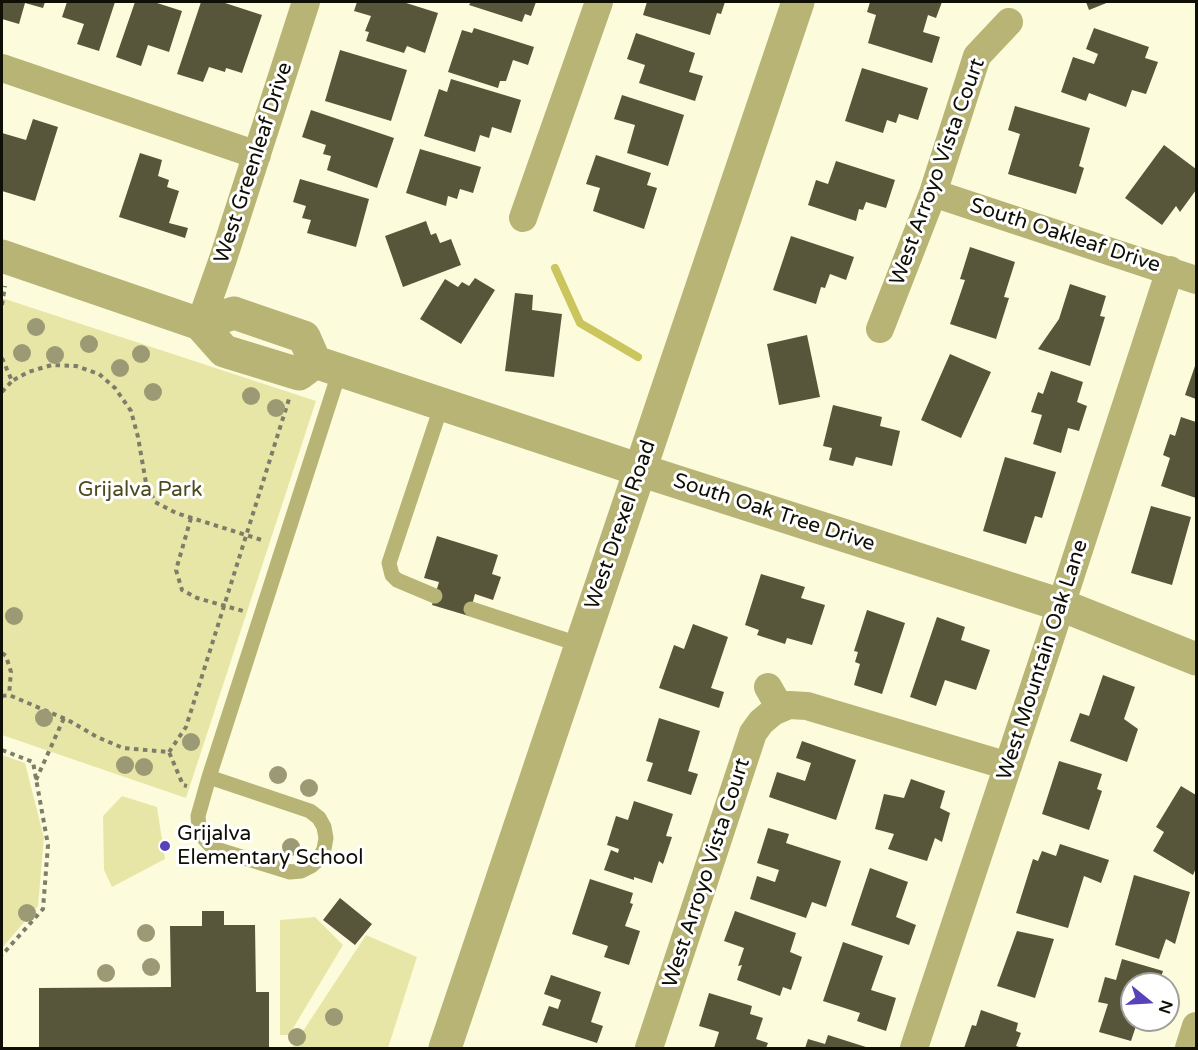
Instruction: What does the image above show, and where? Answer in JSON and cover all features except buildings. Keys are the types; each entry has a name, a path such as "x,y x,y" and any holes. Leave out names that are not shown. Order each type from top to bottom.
{"street":[{"name":"West Greenleaf Drive","path":"200,324 306,2"},
{"path":"523,218 599,2"},
{"name":"West Drexel Road","path":"445,1048 798,2"},
{"name":"West Arroyo Vista Court","path":"880,329 933,193 977,56 1010,22"},
{"path":"2,68 257,155"},
{"name":"South Oakleaf Drive","path":"933,193 1197,280"},
{"path":"2,256 200,324 234,313 244,316 304,337 327,366"},
{"name":"West Mountain Oak Lane","path":"914,1048 1170,270"},
{"name":"South Oak Tree Drive","path":"327,366 640,470 1061,605 1197,659"},
{"name":"West Arroyo Vista Court","path":"649,1048 753,733 774,697 789,705 807,706 1008,766"},
{"path":"1189,1048 1197,1026"}],"lane":[{"path":"209,777 310,811 319,818 324,827 326,838 319,859 301,871 290,872 219,850 203,837 198,816 209,777 283,547 327,366"},
{"path":"435,596 397,580 392,574 390,563 442,404"},
{"path":"471,609 580,645"}],"path":[{"path":"2,358 12,381"},
{"path":"2,392 12,381 28,372 52,365 76,366 99,374 115,388 130,411 138,437 146,483 155,502 176,513 283,547"},
{"path":"169,752 186,727 292,391"},
{"path":"191,518 176,570 182,590 197,598 261,617"},
{"path":"2,653 6,656 11,672 9,695"},
{"path":"2,696 9,695 64,718 97,737 123,748 169,752"},
{"path":"36,780 64,718"},
{"path":"2,750 33,762 48,844 43,909 2,955"},
{"path":"169,752 183,785 204,793"}],"green space":[{"name":"Grijalva Park","path":"2,298 316,401 186,798 2,735"},
{"path":"2,755 25,763 44,838 38,906 2,948"},
{"path":"122,796 157,807 165,859 112,887 104,870 103,816"},
{"path":"315,917 343,945 289,1035 280,1035 280,920"},
{"path":"366,935 417,957 388,1048 292,1048"}],"waterway":[{"path":"555,268 580,323 638,357"}],"place":[{"name":"Grijalva Elementary School","path":"165,846"}]}
